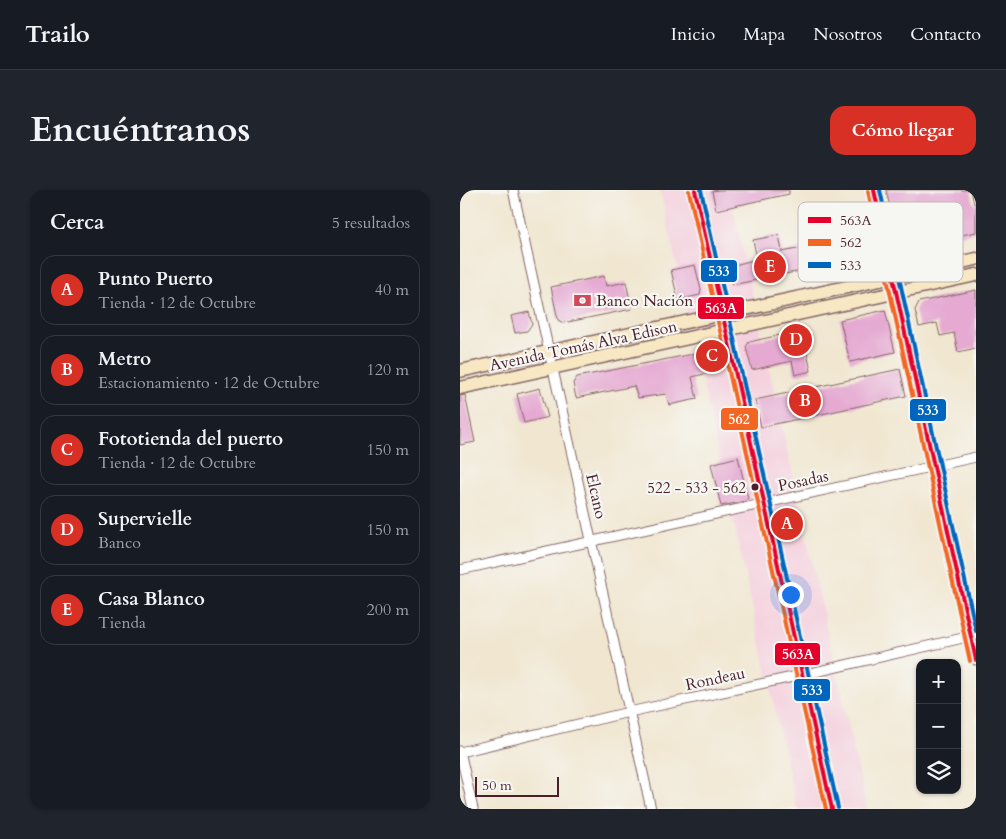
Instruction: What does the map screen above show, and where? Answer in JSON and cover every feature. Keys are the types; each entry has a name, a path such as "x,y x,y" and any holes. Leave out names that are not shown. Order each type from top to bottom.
{"main road":[{"name":"Avenida Tomás Alva Edison","path":"963,262 976,259"},
{"name":"Avenida Tomás Alva Edison","path":"963,278 976,275"},
{"name":"Avenida Tomás Alva Edison","path":"460,371 869,282"},
{"name":"Avenida Tomás Alva Edison","path":"460,388 945,282"}],"street":[{"name":"Elcano","path":"513,190 651,809"},
{"path":"695,190 832,809"},
{"path":"893,282 933,466 973,636 976,660"},
{"name":"Posadas","path":"460,570 976,457"},
{"name":"Rondeau","path":"460,751 973,636"},
{"path":"460,751 473,809"}],"shaded area":[{"path":"660,190 729,190 867,809 797,809"}],"building":[{"path":"789,190 789,194 716,210 712,191"},
{"path":"886,190 971,190 974,204 976,203 976,232 963,235 963,202 889,202"},
{"path":"779,235 782,252 798,249 798,271 732,285 727,267 757,259 753,240"},
{"path":"695,265 701,290 700,295 678,300 671,270"},
{"name":"Banco Nación","path":"604,276 606,286 626,282 632,309 563,323 558,320 551,287"},
{"path":"976,290 976,348 958,352 954,333 940,336 937,323 919,327 915,310 919,302"},
{"path":"885,310 895,352 850,362 840,320"},
{"path":"529,312 532,324 527,331 515,333 511,316"},
{"path":"802,330 811,371 795,375 792,361 752,370 746,347 749,342"},
{"path":"713,350 717,354 721,370 692,377 697,399 669,405 666,394 638,398 634,386 576,398 573,383 577,377"},
{"path":"900,369 906,396 761,427 755,400"},
{"path":"540,388 548,417 524,423 517,394"},
{"path":"465,395 475,442 460,445 460,396"},
{"path":"738,457 748,498 746,501 721,506 711,464"}],"transit line":[{"name":"563A","path":"695,190 832,809"},
{"name":"533","path":"701,190 838,808"},
{"name":"563A","path":"874,190 877,202"},
{"name":"533","path":"880,190 883,202"},
{"name":"562","path":"689,191 826,809"},
{"name":"562","path":"868,191 870,202"},
{"name":"562","path":"888,282 970,661"},
{"name":"563A","path":"894,282 976,660"},
{"name":"533","path":"900,282 976,631"}],"place":[{"name":"Casa Blanco","path":"770,267"},
{"name":"Banco Nación","path":"582,300"},
{"name":"Supervielle","path":"796,340"},
{"name":"Fototienda del puerto","path":"712,356"},
{"name":"Metro","path":"805,401"},
{"name":"522 - 533 - 562","path":"755,487"},
{"name":"Punto Puerto","path":"787,524"}]}
